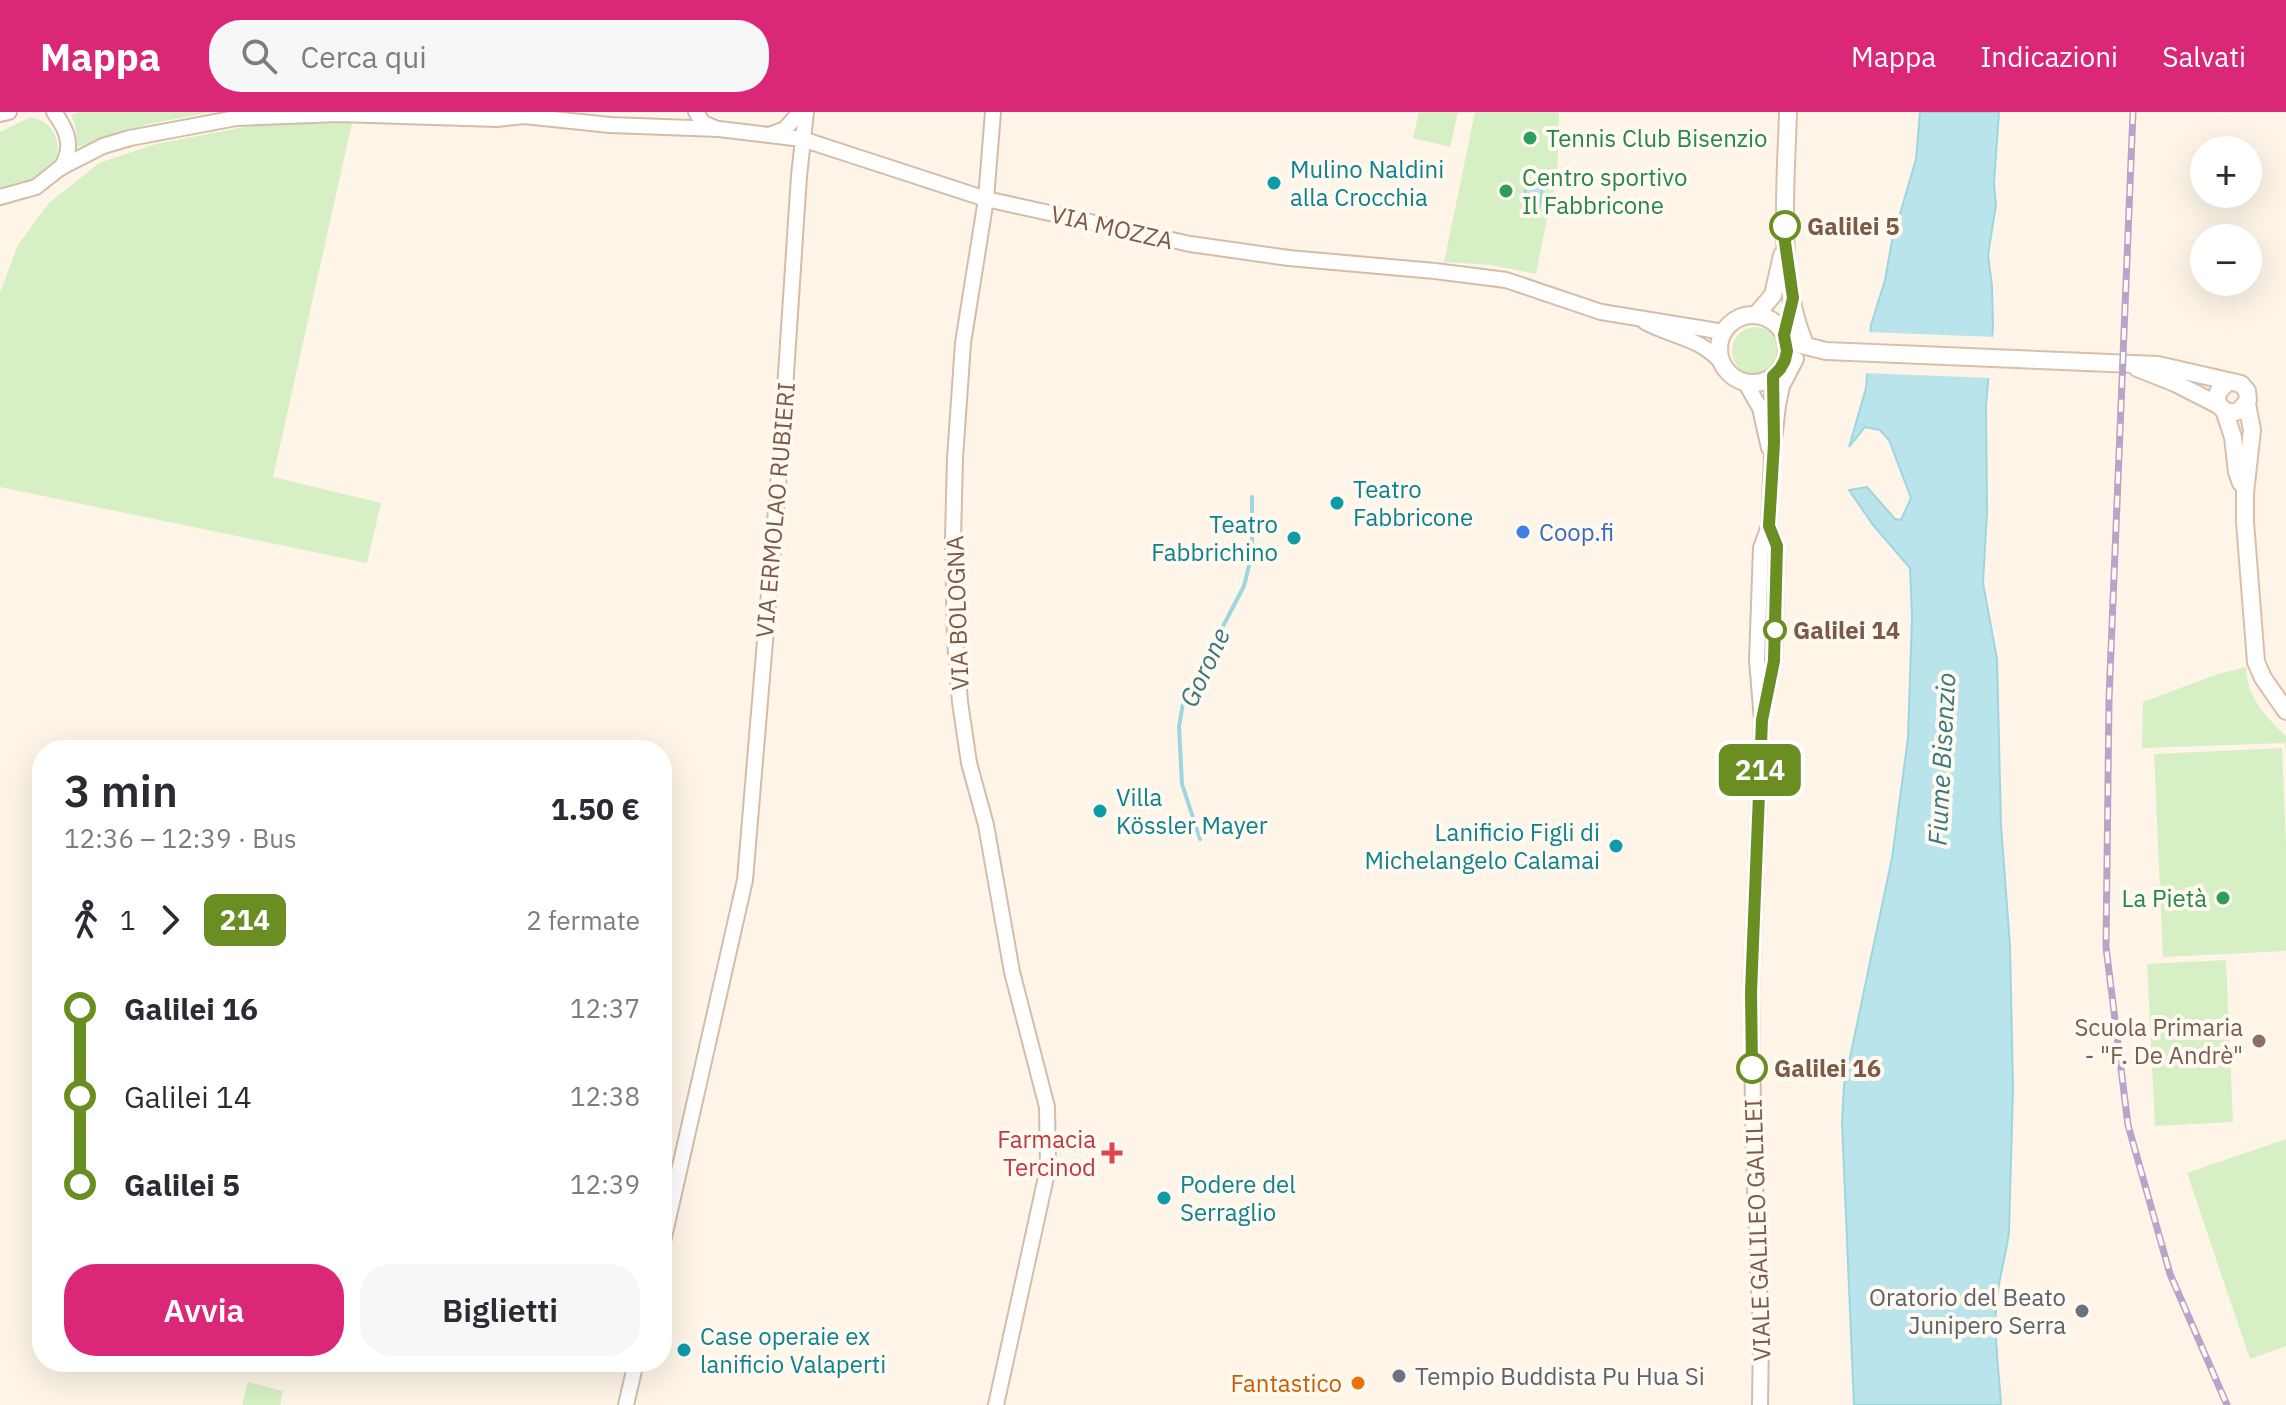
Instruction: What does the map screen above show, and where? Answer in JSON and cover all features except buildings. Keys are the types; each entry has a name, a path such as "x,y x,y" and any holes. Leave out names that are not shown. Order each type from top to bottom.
{"main road":[{"path":"1788,112 1785,242 1799,330 1798,356"},
{"path":"1756,315 1773,295 1785,242"},
{"path":"1785,338 1793,298"},
{"path":"1798,356 1777,325 1768,318 1756,315 1738,319 1724,332 1720,342 1722,363 1728,372 1745,382 1764,381 1798,356 1826,351 2158,365 2237,382 2244,387 2248,395 2252,430 2245,493 2256,662 2286,711"},
{"path":"2128,365 2175,383 2229,412 2239,411 2247,404"},
{"path":"2228,382 2218,392 2233,437 2237,472 2245,493"}],"street":[{"path":"0,114 9,112"},
{"path":"55,112 66,130 69,145 67,158 60,168"},
{"path":"506,112 524,116"},
{"path":"673,127 689,121 694,112 703,123 719,129"},
{"path":"769,135 785,129 803,112"},
{"name":"VIA ERMOLAO RUBIERI","path":"672,1202 745,880 781,450 803,112"},
{"name":"VIA BOLOGNA","path":"993,112 986,199 962,358 953,538 956,655 969,763 986,825 1012,972 1047,1107 1047,1173 996,1405"},
{"path":"0,197 36,187 60,168 93,150 130,138 236,118 339,114 497,119 524,116"},
{"name":"VIA MOZZA","path":"524,116 610,125 719,129 802,139 986,199 1190,244 1289,258 1506,280 1601,312 1641,319"},
{"path":"1641,319 1724,332"},
{"path":"1641,319 1663,331 1701,344 1722,363"},
{"path":"1773,450 1782,386 1798,356"},
{"path":"1773,376 1773,450"},
{"path":"1745,382 1760,408 1773,450"},
{"name":"VIALE GALILEO GALILEI","path":"1760,1405 1761,1337 1751,992 1762,720 1774,661 1777,546 1769,526 1773,450"},
{"path":"626,1405 634,1372"}],"green space":[{"path":"79,112 212,112 149,124 78,147 71,115"},
{"path":"1419,112 1458,112 1450,147 1413,138"},
{"name":"Centro sportivo Il Fabbricone","path":"1475,112 1559,112 1557,184 1551,198 1536,274 1491,265 1444,262"},
{"path":"30,117 45,123 53,131 58,148 56,158 32,181 0,193 0,132"},
{"path":"352,123 273,477 381,503 367,563 0,487 0,293 18,245 49,203 99,163 156,144 255,125"},
{"path":"1756,327 1773,334 1780,351 1773,368 1756,375 1739,368 1732,351 1739,334"},
{"path":"2246,667 2254,697 2264,713 2286,736 2286,750 2285,743 2142,748 2143,702"},
{"name":"La Pietà","path":"2282,748 2286,951 2163,957 2154,754"},
{"name":"La Pietà","path":"2226,960 2233,1122 2155,1126 2147,964"},
{"path":"2286,1139 2286,1346 2250,1359 2187,1173"},
{"path":"248,1382 283,1391 280,1405 242,1405"}],"water":[{"name":"Fiume Bisenzio","path":"1920,112 1999,112 1994,183 1996,205 1988,255 1993,327 1986,405 1987,513 1983,583 1997,659 2001,825 2010,946 2013,1088 2009,1232 1996,1317 2001,1405 1854,1405 1842,1122 1844,1086 1892,858 1908,738 1912,617 1910,568 1873,525 1849,490 1867,487 1895,519 1901,520 1911,498 1889,440 1880,430 1865,427 1849,447 1866,388 1871,325 1916,159"},
{"path":"1526,182 1543,185 1538,216 1522,213"}],"pier":[{"path":"1866,332 1996,337 1992,378 1863,373"}],"waterway":[{"name":"Gorone","path":"1200,839 1182,784 1179,727 1183,703 1244,586 1252,554 1252,497"}],"railway":[{"path":"2133,112 2109,699 2106,947 2128,1125 2170,1274 2227,1405"}],"bus line":[{"name":"214","path":"1752,1068 1751,992 1762,720 1774,661 1777,546 1769,526 1774,443 1773,376 1785,360 1784,335 1793,298 1785,226"}],"place":[{"name":"Tennis Club Bisenzio","path":"1530,138"},
{"name":"Mulino Naldini alla Crocchia","path":"1274,183"},
{"name":"Centro sportivo Il Fabbricone","path":"1506,191"},
{"name":"Galilei 5","path":"1785,226"},
{"name":"Teatro Fabbricone","path":"1337,503"},
{"name":"Coop.fi","path":"1523,532"},
{"name":"Teatro Fabbrichino","path":"1294,538"},
{"name":"Galilei 14","path":"1775,630"},
{"name":"Villa Kössler Mayer","path":"1100,811"},
{"name":"Lanificio Figli di Michelangelo Calamai","path":"1616,846"},
{"name":"La Pietà","path":"2223,898"},
{"name":"Scuola Primaria - \"F. De Andrè\"","path":"2259,1041"},
{"name":"Galilei 16","path":"1752,1068"},
{"name":"Farmacia Tercinod","path":"1112,1153"},
{"name":"Podere del Serraglio","path":"1164,1198"},
{"name":"Oratorio del Beato Junipero Serra","path":"2082,1311"},
{"name":"Case operaie ex lanificio Valaperti","path":"684,1350"},
{"name":"Tempio Buddista Pu Hua Si","path":"1399,1376"},
{"name":"Fantastico","path":"1358,1383"}]}
